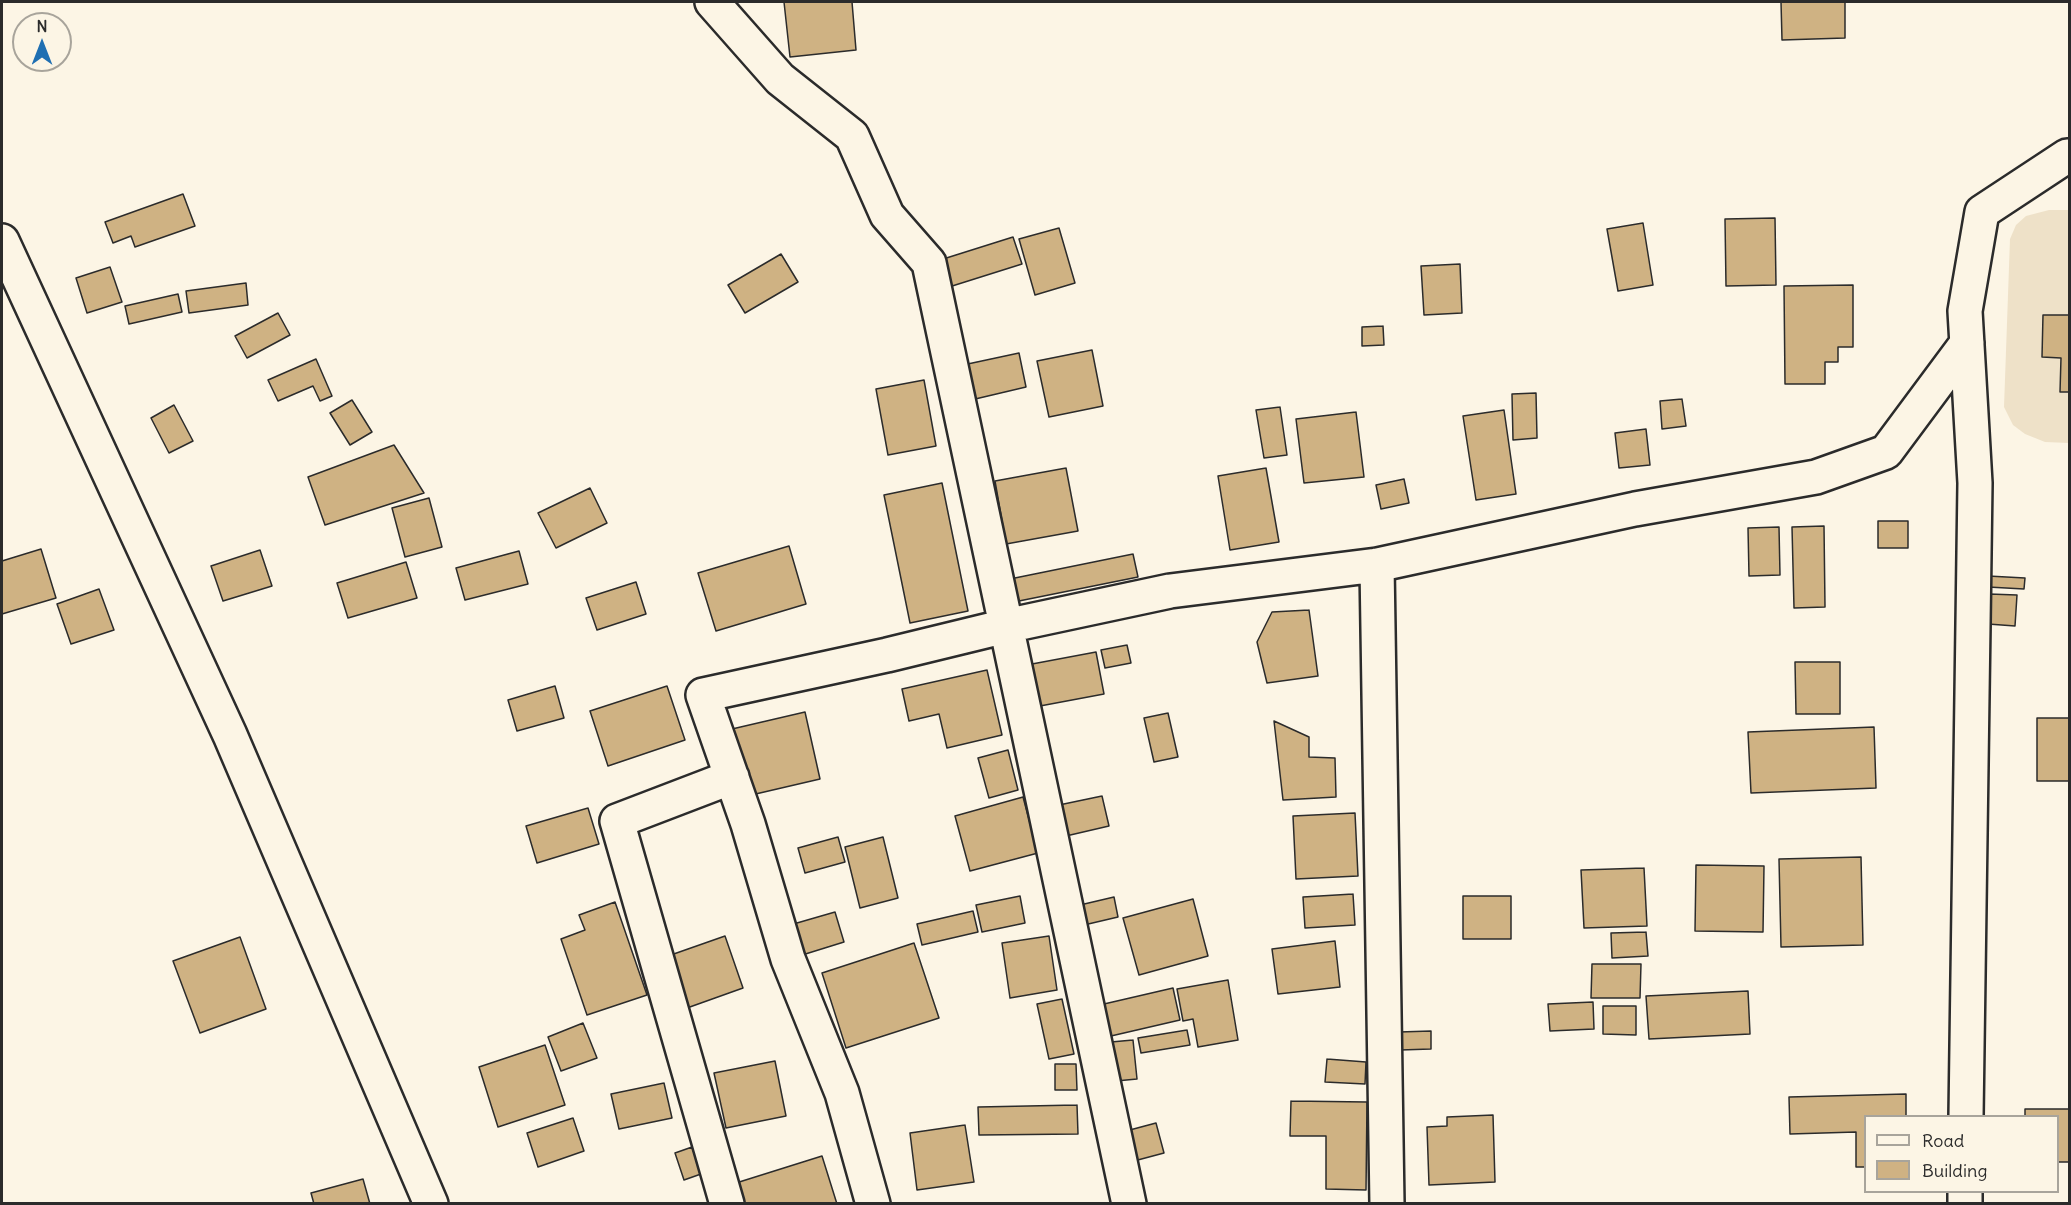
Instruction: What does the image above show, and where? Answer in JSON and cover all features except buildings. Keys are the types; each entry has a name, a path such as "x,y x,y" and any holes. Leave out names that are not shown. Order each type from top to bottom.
{"street":[{"path":"712,2 780,79 852,136 887,215 929,263 1129,1203"},
{"path":"1966,1115 1975,483 1965,311 1982,212 2070,156"},
{"path":"2,241 230,735 431,1203"},
{"path":"873,1203 843,1093 788,959 748,824 703,695 1170,591 1377,565 1635,509 1816,477 1886,452 1967,343"},
{"path":"1377,565 1387,1203"},
{"path":"727,1203 616,821 732,777"}],"shaded area":[{"path":"2049,210 2069,210 2069,443 2045,442 2025,434 2013,425 2004,407 2010,239 2016,225 2026,216"}]}
